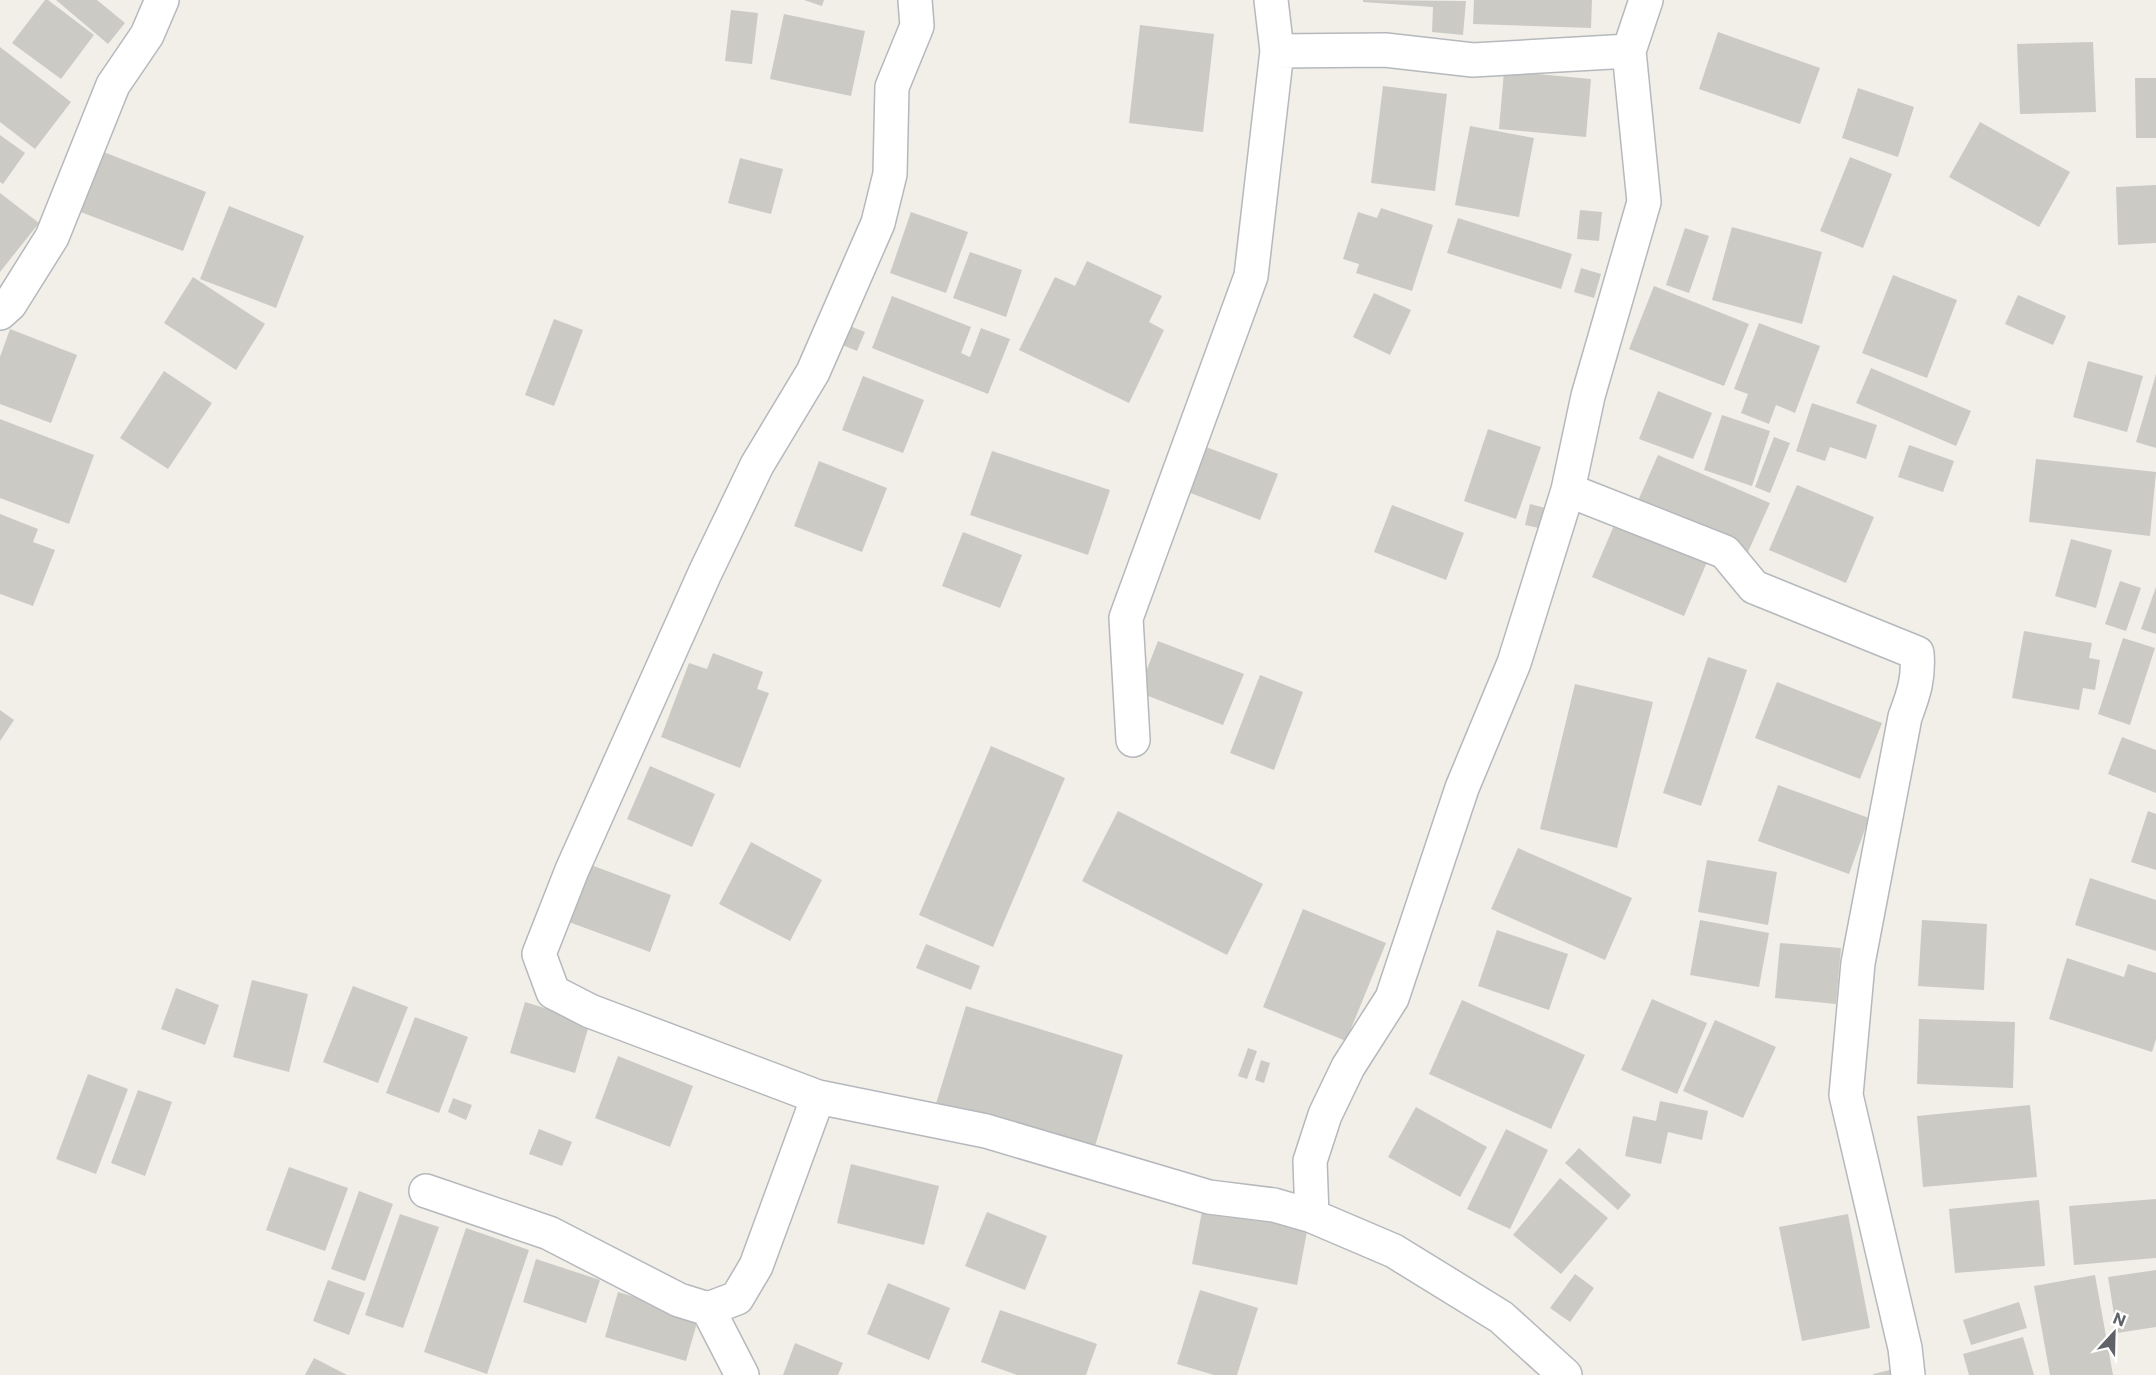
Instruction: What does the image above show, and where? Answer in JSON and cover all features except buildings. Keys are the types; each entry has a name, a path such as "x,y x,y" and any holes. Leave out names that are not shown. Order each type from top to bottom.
{"street":[{"path":"0,313 10,304 52,237 113,85 147,35 162,0"},
{"path":"915,0 917,26 892,87 890,174 878,223 813,372 757,465 705,573 576,860 539,954 553,992 590,1011 818,1097 986,1131 1209,1197 1274,1205 1312,1216 1394,1251 1501,1317 1565,1375"},
{"path":"1133,740 1126,618 1251,276 1277,51 1271,0"},
{"path":"1312,1216 1310,1161 1325,1115 1348,1067 1392,998 1462,788 1514,663 1568,490 1588,396 1644,202 1629,51 1646,0"},
{"path":"1277,51 1386,51 1473,60 1629,51"},
{"path":"1568,490 1725,552 1754,587 1917,653 1918,672 1915,691 1905,717 1858,963 1846,1095 1902,1336 1908,1375"},
{"path":"426,1191 549,1233 679,1300 708,1309 736,1298 756,1266 818,1097"},
{"path":"708,1309 742,1375"}]}
